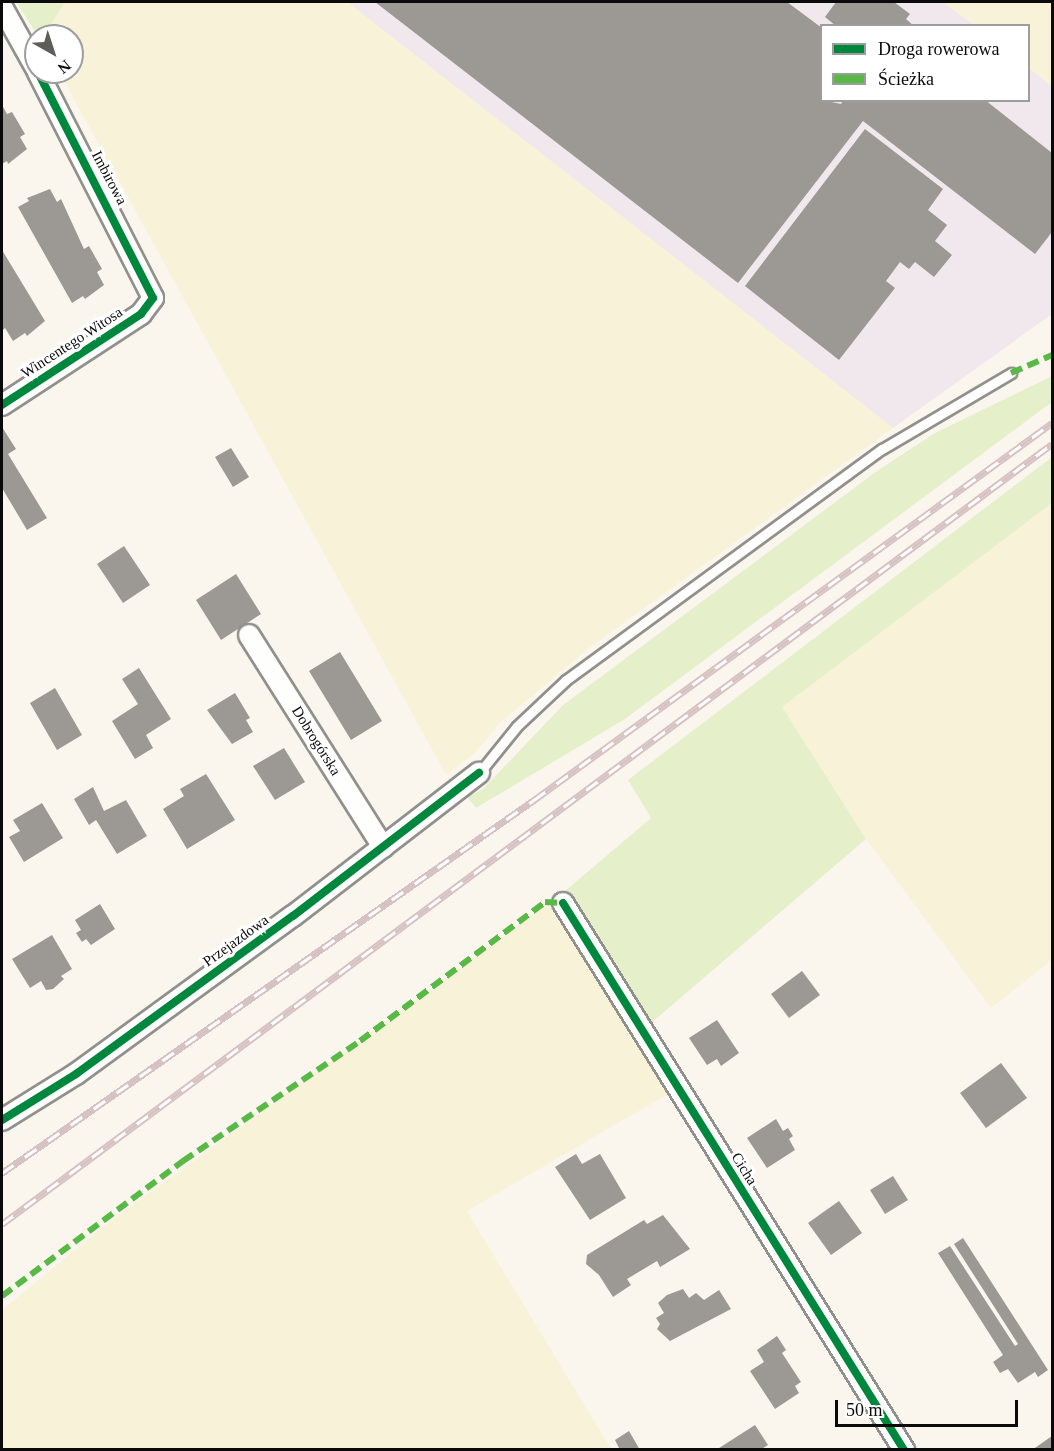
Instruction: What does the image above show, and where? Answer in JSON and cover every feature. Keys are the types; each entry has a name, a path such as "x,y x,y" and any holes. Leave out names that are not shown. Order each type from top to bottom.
{"street":[{"path":"2,7 24,46"},
{"name":"Imbirowa","path":"44,84 153,298"},
{"name":"Wincentego Witosa","path":"2,403 141,314 153,298"},
{"name":"Dobrogórska","path":"249,635 383,847"},
{"name":"Przejazdowa","path":"2,1120 76,1074 383,847 479,773"},
{"name":"Cicha","path":"563,903 904,1449"}],"lane":[{"path":"479,773 517,726 566,680 882,448 1011,373"}],"shaded area":[{"path":"65,2 347,2 893,428 589,648 500,723 474,754 446,775 66,84 84,84 84,24 51,24"},
{"path":"347,2 943,2 973,24 820,24 820,102 1030,102 1030,69 1052,86 1052,314 893,428"},
{"path":"943,2 1052,2 1052,86 1030,69 1030,24 973,24"},
{"path":"1052,503 1052,960 991,1008 866,839 781,707"},
{"path":"552,901 668,1094 467,1211 611,1449 2,1450 2,1310 108,1223"}],"green space":[{"path":"16,2 65,2 51,24 30,24"},
{"path":"1052,376 1052,402 625,719 476,808 467,797 483,789 563,705 877,471 935,433"},
{"path":"1052,457 1052,503 782,707 866,839 650,1024 565,891 651,818 628,780"}],"building":[{"path":"375,2 787,2 820,27 820,102 841,104 842,102 988,102 1052,153 1052,232 1035,254 863,121 738,283"},
{"path":"836,2 894,2 910,14 906,19 912,24 834,24 825,17"},
{"path":"2,105 7,114 12,112 25,134 20,137 27,149 8,164 7,161 2,164"},
{"path":"865,129 943,189 928,210 947,225 935,241 952,255 934,277 915,262 909,269 900,262 886,281 895,288 839,360 745,286"},
{"path":"50,189 57,202 61,199 84,249 89,246 102,269 97,272 104,285 85,299 83,296 72,303 18,207 29,201 27,198"},
{"path":"2,250 45,321 27,336 25,333 13,341 5,328 2,331"},
{"path":"2,427 16,449 8,454 47,518 27,530 2,488"},
{"path":"231,448 249,477 233,487 215,457"},
{"path":"124,546 150,585 123,603 97,564"},
{"path":"236,574 261,614 221,640 196,600"},
{"path":"340,652 382,721 351,740 309,671"},
{"path":"139,668 171,719 146,735 153,748 135,759 112,721 138,704 122,679"},
{"path":"55,688 82,735 57,750 30,703"},
{"path":"235,693 250,718 246,720 253,732 232,744 207,710"},
{"path":"284,748 305,782 275,800 253,766"},
{"path":"206,774 235,820 187,849 163,809 184,796 180,789"},
{"path":"93,787 104,811 126,800 147,836 117,854 96,820 89,825 74,799"},
{"path":"42,803 63,838 24,862 9,837 20,831 13,820"},
{"path":"100,904 115,929 91,945 86,939 82,942 76,933 81,930 75,920"},
{"path":"52,935 72,969 61,976 64,979 53,989 46,990 41,981 30,988 12,959"},
{"path":"802,971 820,995 789,1018 771,994"},
{"path":"717,1020 739,1053 721,1066 717,1059 707,1065 689,1038"},
{"path":"1001,1063 1027,1098 986,1128 960,1093"},
{"path":"776,1119 783,1131 788,1128 793,1136 789,1139 795,1150 767,1168 747,1138"},
{"path":"576,1154 582,1164 600,1154 626,1198 590,1220 555,1167"},
{"path":"893,1176 908,1200 885,1214 870,1190"},
{"path":"839,1201 862,1233 831,1255 808,1223"},
{"path":"663,1215 690,1249 660,1267 657,1261 627,1279 631,1285 613,1297 599,1275 586,1264 587,1255 644,1220 647,1224"},
{"path":"963,1238 1048,1370 1038,1377 1035,1372 1018,1383 1008,1369 1000,1373 993,1362 1003,1355 938,1253 950,1246 1015,1346 1018,1344 954,1244"},
{"path":"683,1289 689,1298 696,1293 704,1300 719,1290 731,1309 670,1341 657,1329 660,1324 656,1318 664,1313 658,1303 667,1295"},
{"path":"777,1336 786,1350 782,1353 801,1382 795,1386 799,1393 775,1409 750,1371 764,1362 757,1350"},
{"path":"755,1425 768,1445 760,1450 716,1450"},
{"path":"629,1431 640,1450 620,1450 615,1440"},
{"path":"1052,1436 1052,1450 1032,1450"}],"railway":[{"path":"2,1173 534,800 1052,423"},
{"path":"2,1224 1052,444"}],"marked path":[{"path":"1011,373 1052,355"},
{"path":"2,1296 183,1161 360,1041 545,902 563,903"}],"cycle path":[{"path":"2,405 141,314 153,298 44,84"},
{"path":"2,1120 76,1074 293,916 479,773"},
{"path":"563,903 904,1450"}]}
